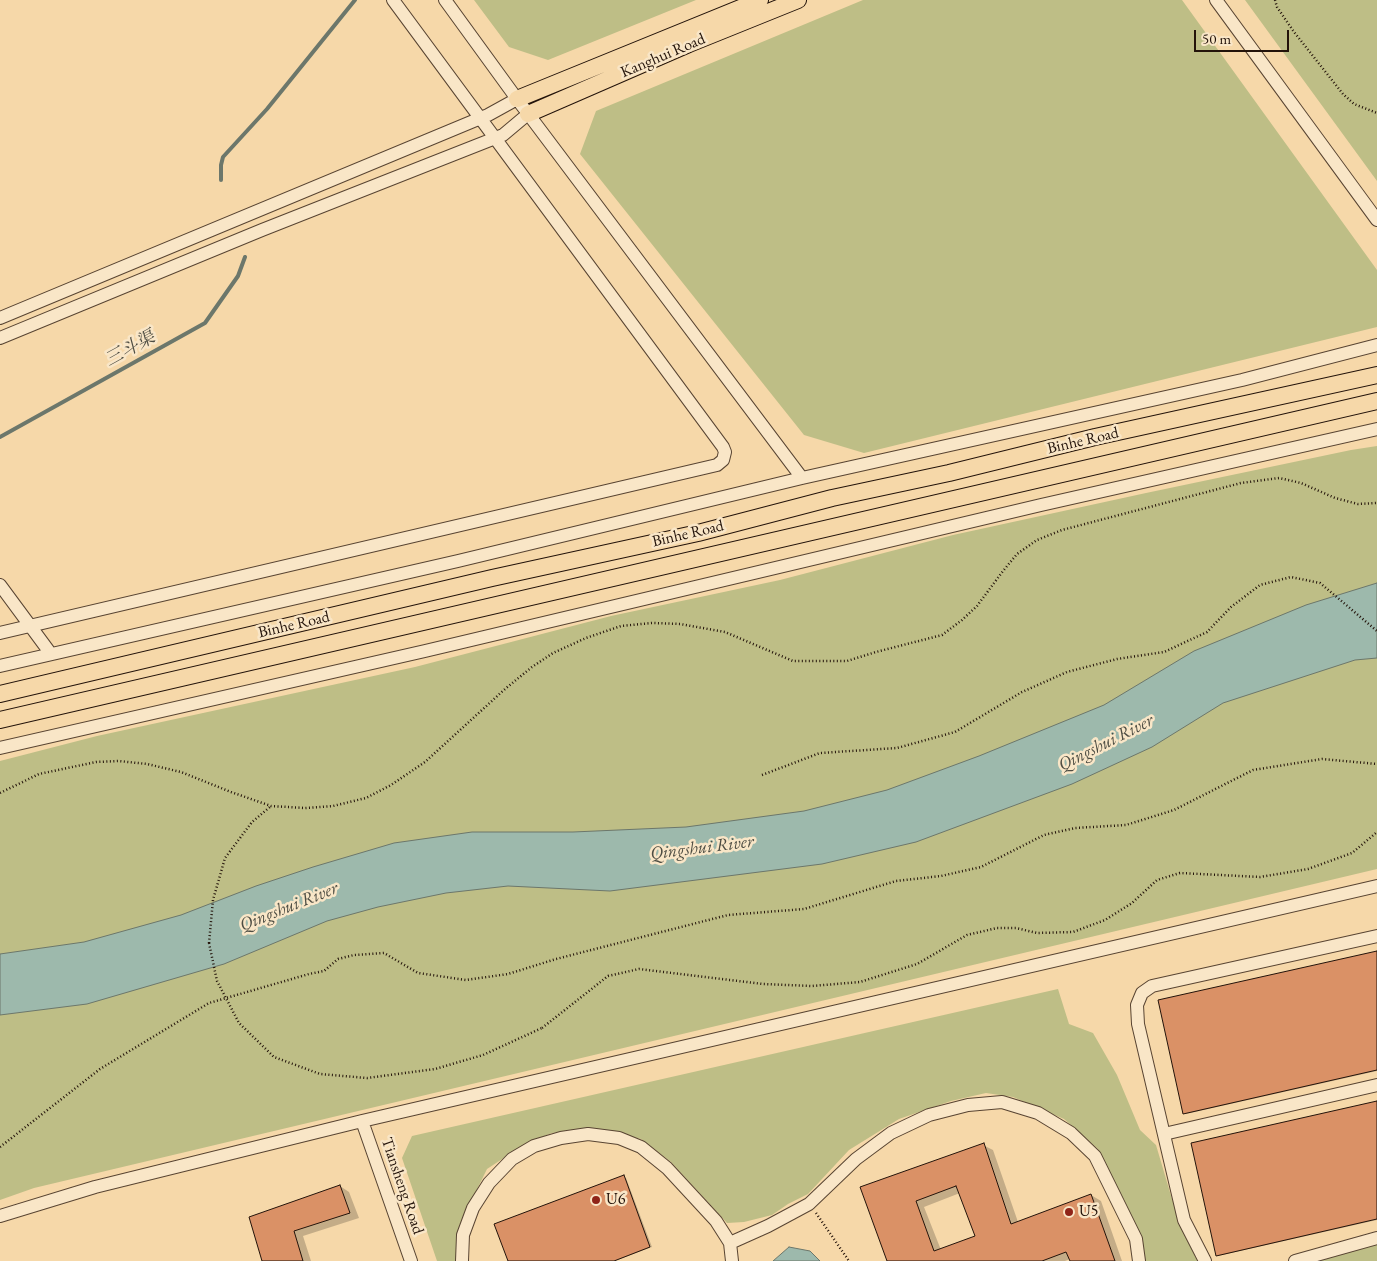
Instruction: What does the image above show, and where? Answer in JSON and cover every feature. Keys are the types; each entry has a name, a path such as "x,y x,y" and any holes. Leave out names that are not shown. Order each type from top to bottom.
{"main road":[{"name":"Kanghui Road","path":"517,99 760,0"},
{"name":"Kanghui Road","path":"528,114 689,44 798,0"},
{"name":"Binhe Road","path":"0,694 492,578 698,533 832,498 949,473 1094,437 1377,375"},
{"name":"Binhe Road","path":"0,720 1377,401"}],"street":[{"path":"0,633 717,465 723,460 725,452 723,447 393,0"},
{"path":"445,0 528,114 802,478"},
{"path":"1216,0 1377,220"},
{"path":"0,318 480,118 517,99"},
{"path":"0,338 262,230 494,138 503,134 528,114"},
{"path":"0,666 458,562 802,478 1242,380 1377,345"},
{"path":"0,748 425,651 1041,505 1377,429"},
{"path":"0,585 52,654"},
{"path":"0,1216 95,1188 362,1121 1377,886"},
{"path":"1205,1261 1184,1220 1138,1024 1137,1005 1142,993 1152,986 1377,936"},
{"path":"1164,1134 1377,1085"},
{"path":"730,1243 768,1226 809,1204 856,1159 891,1133 929,1115 968,1105 1002,1102 1038,1113 1071,1133 1095,1156 1136,1239 1139,1261"},
{"name":"Tiansheng Road","path":"362,1121 412,1261"},
{"path":"462,1261 463,1235 473,1208 490,1183 512,1159 534,1146 561,1138 588,1134 619,1138 641,1147 667,1168 716,1221 730,1243 732,1261"},
{"path":"1294,1261 1377,1238"}],"path":[{"path":"1275,0 1277,7 1294,32 1343,94 1354,104 1377,113"},
{"path":"0,793 39,774 96,762 119,761 147,764 181,772 271,806 305,808 333,806 366,798 391,785 425,762 505,688 553,653 586,638 621,626 652,623 688,626 725,632 792,661 847,661 942,635 977,606 1017,554 1037,540 1062,530 1242,483 1279,478 1301,482 1335,498 1358,504 1377,503"},
{"path":"762,775 820,753 897,748 955,732 1022,692 1067,672 1117,659 1164,652 1207,632 1231,607 1260,585 1291,577 1320,583 1377,631"},
{"path":"0,1147 100,1069 209,1003 324,971 338,959 354,954 384,953 418,973 466,980 508,974 556,959 728,915 804,910 896,881 941,876 981,867 1044,835 1074,828 1126,825 1174,810 1253,770 1322,759 1377,764"},
{"path":"271,806 252,822 225,858 213,900 209,943 217,982 239,1024 274,1057 320,1074 367,1078 435,1069 483,1055 542,1028 608,976 639,969 763,984 812,986 860,982 917,964 967,935 997,928 1016,928 1037,933 1073,932 1105,920 1132,903 1157,880 1180,873 1260,877 1308,870 1352,854 1377,832"},
{"path":"809,1204 849,1261"}],"green space":[{"path":"474,0 696,0 548,60 509,47"},
{"path":"863,0 1182,0 1377,270 1377,327 864,453 804,435 580,154 596,111"},
{"path":"1245,0 1377,0 1377,181"},
{"path":"1377,446 1377,869 34,1188 0,1200 0,761 97,736 415,667 611,616 780,580 953,535"},
{"path":"1058,989 1069,1024 1093,1033 1117,1075 1140,1130 1156,1145 1172,1199 1185,1232 1200,1261 1142,1261 1098,1149 1064,1119 1013,1097 986,1093 951,1101 899,1119 849,1150 808,1194 772,1215 744,1222 727,1223 671,1162 641,1139 605,1131 585,1130 552,1133 525,1144 487,1169 459,1226 459,1261 437,1261 402,1158 412,1136"},
{"path":"1377,1244 1377,1261 1317,1261"}],"water":[{"name":"Qingshui River","path":"1377,583 1377,658 1355,660 1223,703 1152,747 1072,784 916,842 822,864 610,891 508,886 446,893 378,907 327,921 224,964 87,1004 0,1015 0,954 84,942 181,915 256,886 394,843 472,832 573,832 686,827 804,811 887,790 979,756 1104,705 1194,651 1306,605"},
{"path":"789,1247 810,1251 820,1261 773,1261"}],"building":[{"path":"1377,951 1377,1070 1183,1114 1158,1000"},
{"path":"1377,1101 1377,1219 1216,1256 1191,1143"},
{"name":"U5","path":"984,1143 1011,1224 1091,1194 1115,1261 1070,1261 1066,1252 1042,1261 887,1261 860,1187","holes":["956,1186 975,1236 934,1251 916,1201"]},
{"name":"U6","path":"624,1175 650,1247 614,1261 508,1261 494,1224"},
{"path":"340,1185 350,1213 294,1231 303,1261 262,1261 249,1217"}],"waterway":[{"name":"三斗渠","path":"221,180 223,157 267,109 355,0"},
{"name":"三斗渠","path":"0,437 205,323 238,276 245,257"}],"place":[{"name":"U6","path":"596,1200"},
{"name":"U5","path":"1069,1212"}]}
